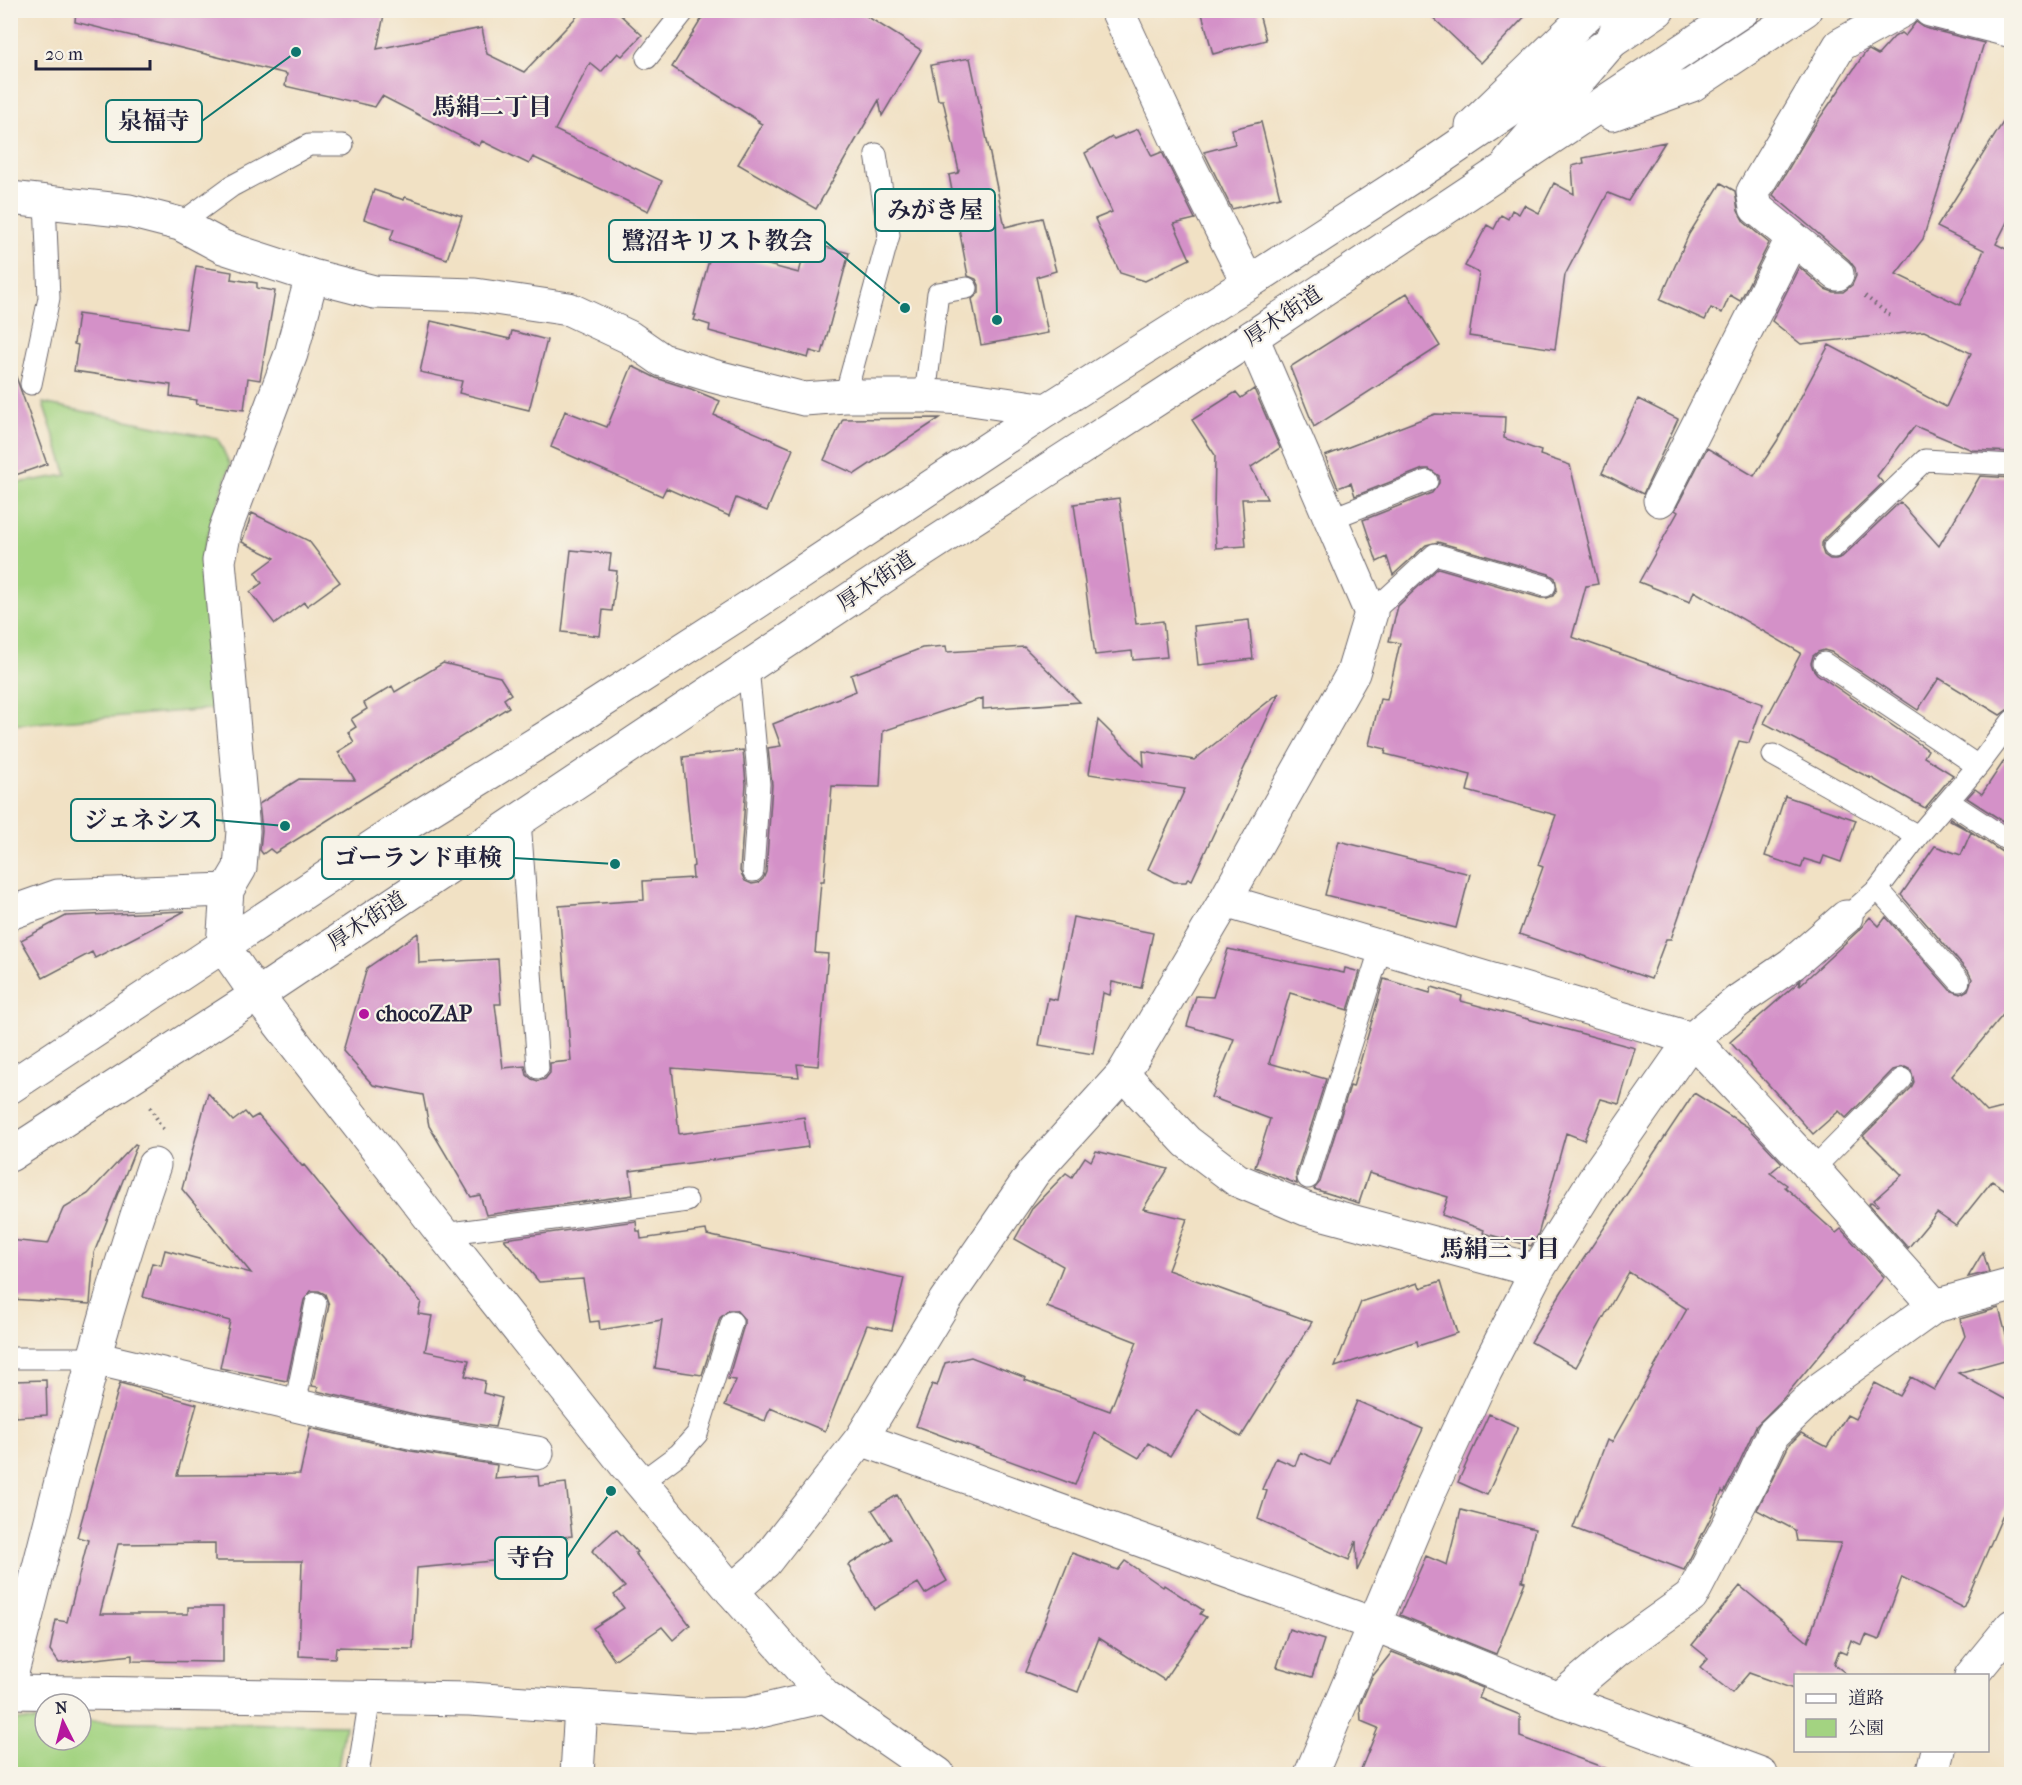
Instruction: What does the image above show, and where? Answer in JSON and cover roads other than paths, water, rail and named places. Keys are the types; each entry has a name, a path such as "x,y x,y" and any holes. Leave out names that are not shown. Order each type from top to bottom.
{"main road":[{"path":"1117,10 1182,151 1248,283"},
{"path":"1436,161 1592,10"},
{"path":"1500,172 1612,41 1624,10"},
{"name":"厚木街道","path":"10,1087 413,820 547,737 1047,410 1436,161 1658,10"},
{"name":"厚木街道","path":"10,1155 520,820 901,565 1566,130 1743,10"},
{"path":"1566,130 1692,85 1805,10"},
{"path":"1837,274 1756,208 1754,192 1840,45 1902,10"},
{"path":"1930,10 2012,31"},
{"path":"10,198 129,211 180,224 223,247 312,276 374,292 475,295 569,309 629,337 662,360 713,376 804,399 845,396 925,396 964,398 1047,410"},
{"path":"1660,500 1792,239"},
{"path":"312,276 291,354 225,530 219,561 243,831 240,868 227,890 223,946 257,994 443,1234 641,1482 732,1591 825,1696 938,1774"},
{"path":"732,1591 765,1562 861,1439 945,1300 1034,1172 1123,1074 1225,901 1353,673 1371,613 1252,337"},
{"path":"10,913 58,896 227,890"},
{"path":"1225,901 1692,1039 1813,1169 1935,1306"},
{"path":"1311,1774 1430,1491 1485,1372 1537,1271 1599,1172 1692,1039 1738,1001 1792,964 1846,917"},
{"path":"1123,1074 1187,1142 1237,1180 1306,1209 1537,1271"},
{"path":"10,1680 94,1358 131,1232 154,1165"},
{"path":"1559,1699 1618,1649 1691,1597 1752,1480 1773,1434 1820,1389 1935,1306 2012,1285"},
{"path":"94,1358 414,1433 537,1453"},
{"path":"861,1439 1373,1624 1559,1699 1761,1774"},
{"path":"1973,1674 2012,1626"},
{"path":"10,1692 470,1699 697,1714 748,1714 825,1696"},
{"path":"577,1774 581,1707"},
{"path":"1932,1774 1938,1752"}],"lane":[{"path":"647,58 685,10"},
{"path":"180,224 232,186 309,145 343,145"},
{"path":"845,396 889,235 876,154"},
{"path":"31,384 49,298 45,201"},
{"path":"925,396 938,293 967,288"},
{"path":"1834,547 1925,460 2012,465"},
{"path":"1330,519 1427,481"},
{"path":"1371,613 1436,554 1545,586"},
{"path":"1824,663 1978,766"},
{"path":"748,667 759,784 753,872"},
{"path":"1846,917 1878,889 2012,721"},
{"path":"1773,755 1918,836"},
{"path":"1948,801 2012,843"},
{"path":"520,820 538,1068"},
{"path":"1878,889 1959,981"},
{"path":"1308,1178 1381,947"},
{"path":"1813,1169 1902,1078"},
{"path":"443,1234 687,1201"},
{"path":"295,1405 315,1304"},
{"path":"641,1482 679,1454 697,1434 732,1322"},
{"path":"10,1358 94,1358"},
{"path":"358,1774 370,1697"}],"place":[{"name":"泉福寺","path":"296,52"},
{"name":"鷺沼キリスト教会","path":"905,308"},
{"name":"みがき屋","path":"997,320"},
{"name":"ジェネシス","path":"285,826"},
{"name":"ゴーランド車検","path":"615,864"},
{"name":"chocoZAP","path":"364,1014"},
{"name":"寺台","path":"611,1491"}],"district":[{"name":"馬絹二丁目","path":"492,107"},
{"name":"馬絹三丁目","path":"1500,1249"}]}
